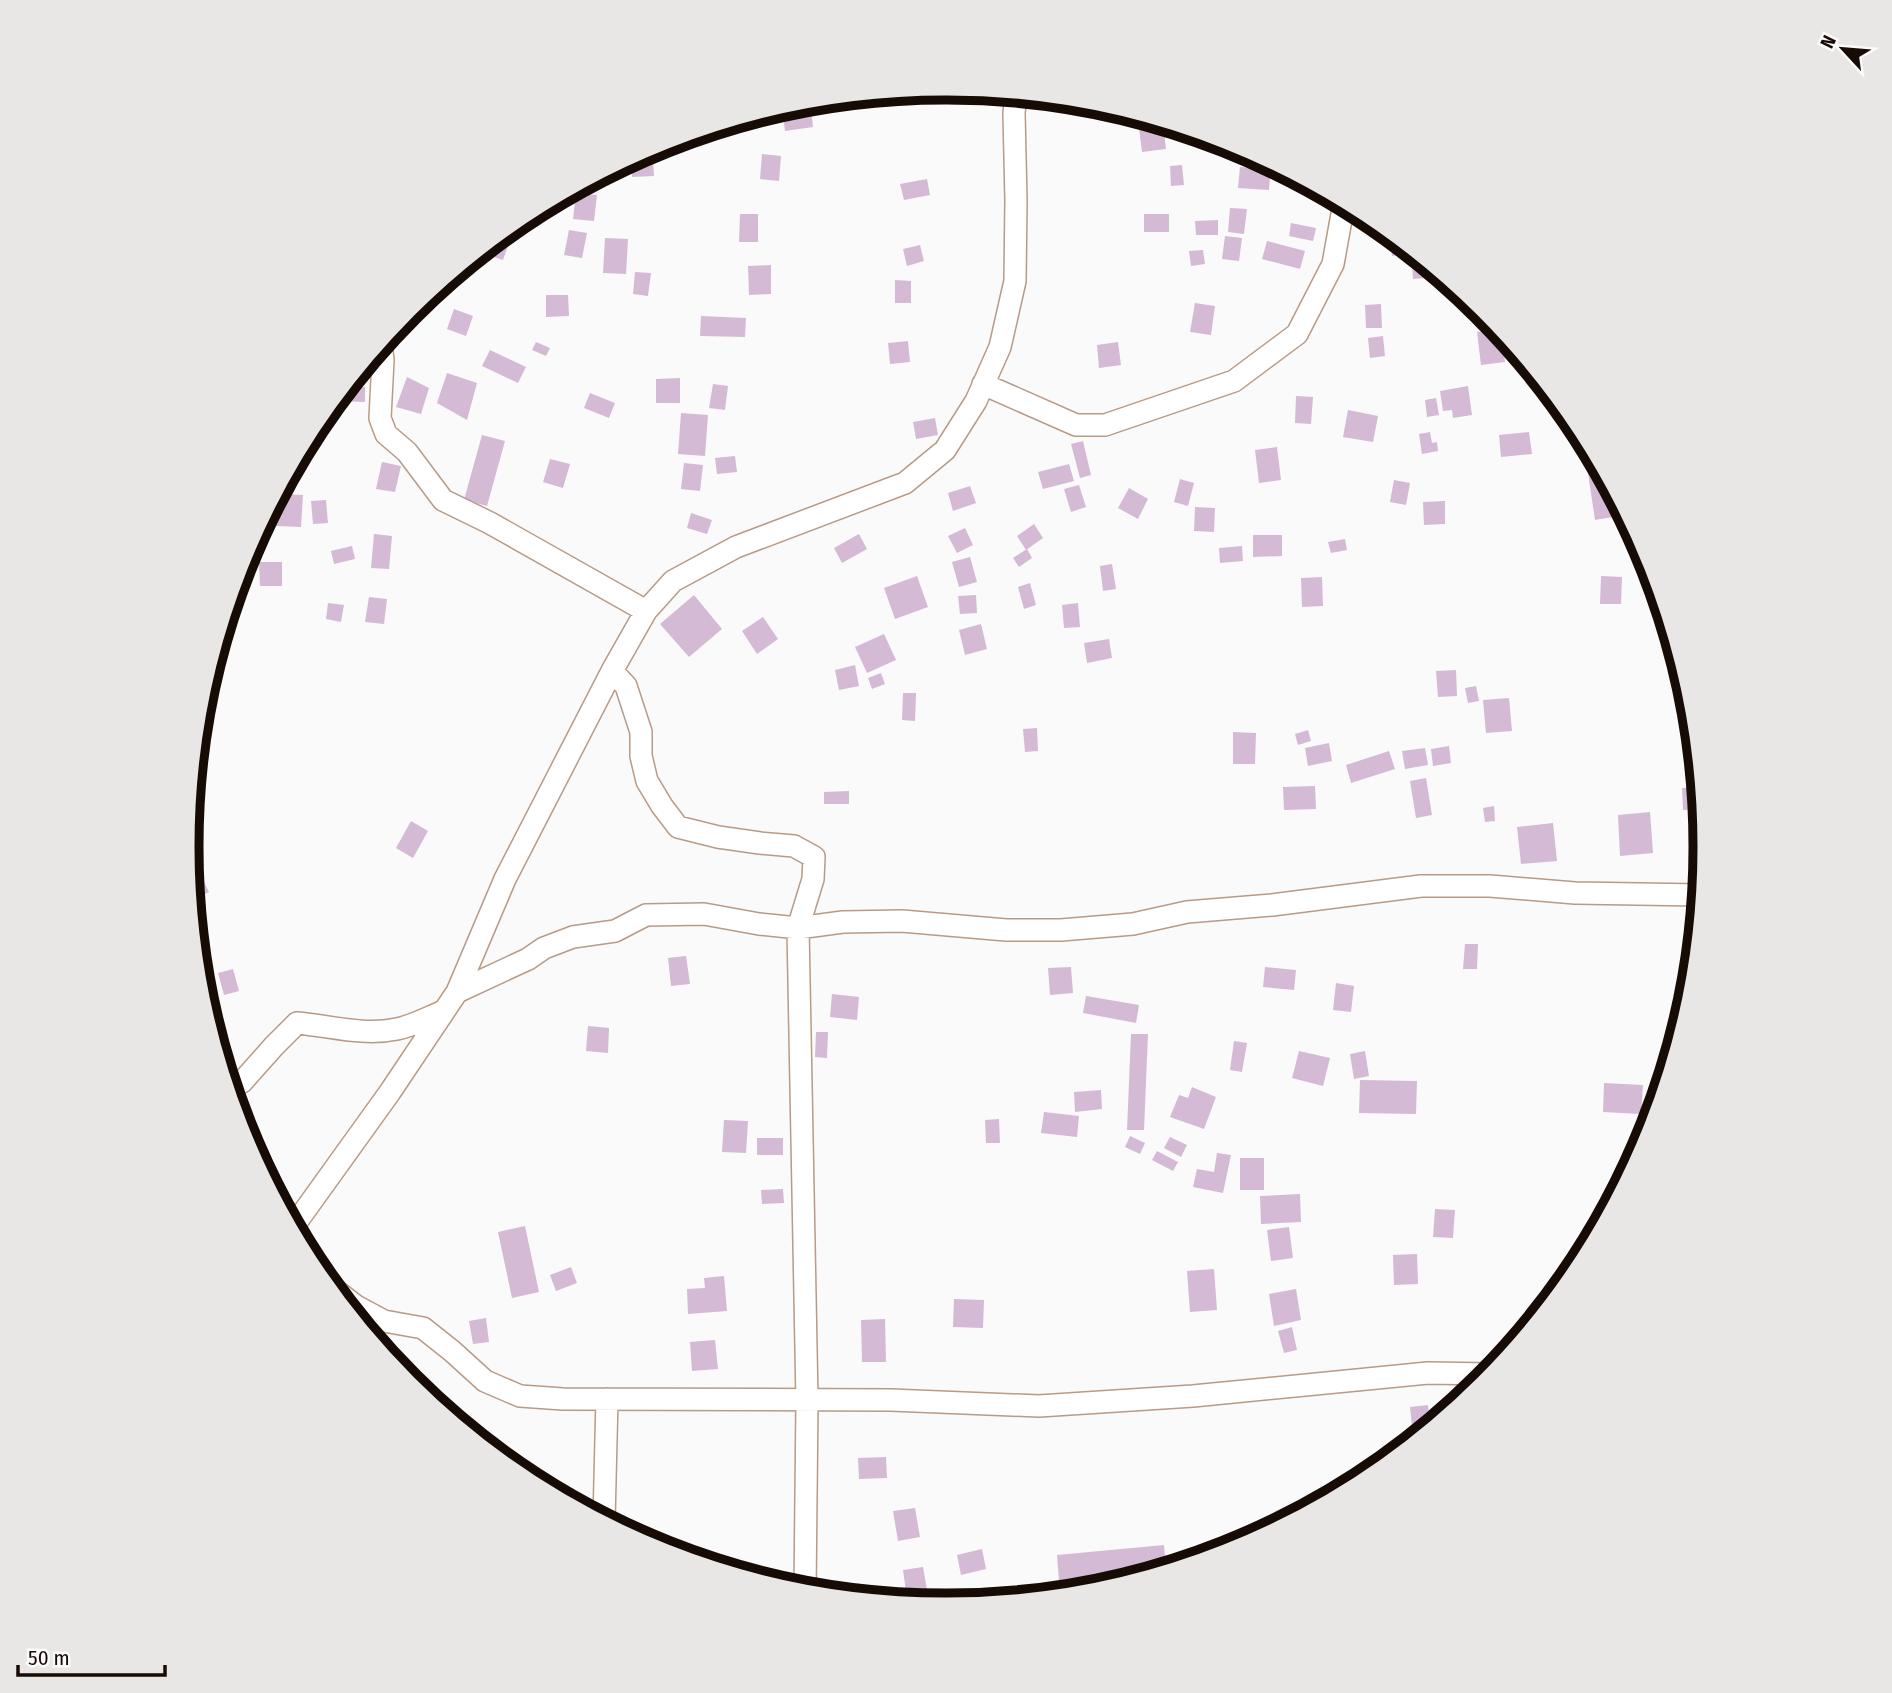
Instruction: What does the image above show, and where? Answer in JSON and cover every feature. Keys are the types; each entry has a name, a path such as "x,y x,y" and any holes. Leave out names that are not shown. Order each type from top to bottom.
{"street":[{"path":"299,1219 390,1092 457,992 505,879 612,671 646,611 673,580 736,547 905,482 945,450 976,401 1000,347 1015,281 1015,103"},
{"path":"983,384 1076,425 1105,425 1234,381 1297,334 1333,264 1342,214"},
{"path":"383,357 380,418 386,434 407,452 443,500 490,523 646,611"},
{"path":"612,671 626,686 641,732 641,756 647,781 678,827 760,844 794,846 814,857 813,880 798,928 807,1401 805,1580"},
{"path":"457,992 527,959 544,948 573,937 615,931 646,915 704,914 798,928 843,922 902,921 1006,930 1061,930 1133,924 1187,912 1272,905 1421,886 1490,886 1575,893 1691,895"},
{"path":"238,1084 297,1023 356,1032 397,1029 444,1011"},
{"path":"360,1308 384,1321 423,1328 485,1381 520,1396 563,1399 891,1401 1040,1406 1193,1396 1427,1373 1475,1374"},
{"path":"604,1510 607,1399"}],"building":[{"path":"811,112 813,127 785,131 783,118"},
{"path":"1139,125 1164,132 1166,149 1142,152"},
{"path":"762,154 781,156 779,181 760,179"},
{"path":"651,161 654,176 632,177 632,170"},
{"path":"1182,165 1184,185 1171,186 1170,166"},
{"path":"1240,167 1254,168 1270,174 1269,190 1238,188"},
{"path":"927,179 930,195 904,200 900,184"},
{"path":"585,194 597,195 594,221 573,219 575,199"},
{"path":"1230,208 1247,209 1244,234 1228,232"},
{"path":"740,214 758,214 758,242 739,242"},
{"path":"1144,214 1169,214 1169,232 1144,232"},
{"path":"1218,220 1218,235 1196,235 1195,221"},
{"path":"1291,223 1316,228 1313,241 1289,236"},
{"path":"569,230 587,233 582,258 564,255"},
{"path":"1225,236 1242,238 1239,261 1222,259"},
{"path":"605,238 628,239 626,274 603,273"},
{"path":"510,241 503,260 489,255"},
{"path":"1267,241 1305,251 1300,269 1262,259"},
{"path":"920,245 924,261 907,266 903,249"},
{"path":"1391,247 1401,254 1392,256"},
{"path":"1203,250 1205,264 1191,266 1189,251"},
{"path":"1412,263 1429,278 1413,279"},
{"path":"771,265 771,294 749,295 748,266"},
{"path":"635,272 651,273 648,296 633,294"},
{"path":"895,280 911,281 911,303 895,303"},
{"path":"546,295 568,295 569,316 546,317"},
{"path":"1195,303 1215,306 1211,335 1190,332"},
{"path":"1381,304 1382,328 1366,328 1365,305"},
{"path":"454,309 473,316 466,336 447,329"},
{"path":"701,316 746,318 745,337 700,336"},
{"path":"1486,331 1504,350 1505,362 1481,365 1477,332"},
{"path":"1383,336 1385,356 1370,358 1368,338"},
{"path":"908,341 910,362 890,364 888,343"},
{"path":"536,342 550,348 546,356 532,350"},
{"path":"1118,342 1121,365 1099,368 1097,345"},
{"path":"490,350 526,367 518,383 482,366"},
{"path":"447,373 477,383 467,420 437,403"},
{"path":"407,377 429,388 421,414 396,407"},
{"path":"680,378 680,403 656,403 656,379"},
{"path":"713,384 728,386 725,410 709,408"},
{"path":"1468,386 1472,415 1453,418 1452,410 1443,411 1440,391"},
{"path":"358,387 365,387 365,402 347,401"},
{"path":"590,393 615,403 609,418 584,408"},
{"path":"1296,396 1313,397 1311,424 1295,423"},
{"path":"1436,398 1439,415 1427,417 1425,400"},
{"path":"1348,410 1378,416 1373,442 1343,437"},
{"path":"681,413 708,415 705,456 678,454"},
{"path":"935,418 938,435 916,439 913,422"},
{"path":"1430,432 1432,443 1437,442 1438,451 1422,454 1419,434"},
{"path":"1529,432 1532,454 1501,457 1499,435"},
{"path":"482,435 505,441 487,506 464,500"},
{"path":"1083,441 1091,475 1080,478 1071,444"},
{"path":"1277,447 1281,480 1259,483 1255,450"},
{"path":"735,456 737,472 717,474 715,458"},
{"path":"550,459 570,464 563,488 543,482"},
{"path":"382,462 401,466 395,492 376,489"},
{"path":"684,463 703,465 700,491 681,489"},
{"path":"1069,464 1074,481 1043,489 1038,472"},
{"path":"1593,472 1616,516 1595,520 1588,473"},
{"path":"1180,479 1194,483 1188,506 1174,502"},
{"path":"1394,480 1410,483 1406,505 1390,502"},
{"path":"1079,485 1086,507 1071,512 1064,489"},
{"path":"970,486 976,503 953,511 948,493"},
{"path":"1129,488 1148,499 1138,519 1118,508"},
{"path":"288,494 303,495 301,527 276,526 277,515"},
{"path":"326,500 328,523 313,524 311,501"},
{"path":"1445,501 1445,524 1424,525 1423,502"},
{"path":"1195,507 1215,508 1214,532 1194,531"},
{"path":"691,513 712,520 707,534 687,528"},
{"path":"1034,524 1043,538 1026,550 1017,536"},
{"path":"965,528 973,545 957,553 948,536"},
{"path":"374,534 392,536 389,569 371,568"},
{"path":"859,534 867,549 842,563 834,548"},
{"path":"1253,535 1282,535 1282,556 1253,557"},
{"path":"1345,539 1347,550 1331,553 1328,542"},
{"path":"352,546 355,559 334,564 331,551"},
{"path":"1242,546 1243,561 1220,563 1219,548"},
{"path":"1027,549 1032,558 1019,567 1013,558"},
{"path":"970,557 977,582 959,587 952,562"},
{"path":"259,562 282,562 282,586 260,586"},
{"path":"1112,564 1116,589 1103,591 1100,566"},
{"path":"917,576 928,607 895,619 884,588"},
{"path":"1601,576 1622,577 1621,604 1600,604"},
{"path":"1322,577 1323,606 1302,607 1301,578"},
{"path":"1030,583 1036,605 1024,609 1018,587"},
{"path":"694,595 722,629 689,657 660,624"},
{"path":"976,595 977,613 960,614 958,596"},
{"path":"369,597 387,599 384,624 365,622"},
{"path":"328,603 344,605 341,622 326,619"},
{"path":"1078,603 1080,627 1064,628 1062,605"},
{"path":"763,617 778,639 757,654 742,631"},
{"path":"981,624 987,649 965,655 959,630"},
{"path":"884,634 896,660 867,673 855,647"},
{"path":"1109,639 1112,658 1087,663 1084,643"},
{"path":"855,665 859,686 839,690 835,670"},
{"path":"1456,670 1457,696 1438,697 1436,671"},
{"path":"881,673 885,684 872,689 868,678"},
{"path":"1476,686 1479,701 1468,703 1465,688"},
{"path":"903,693 916,693 915,721 902,720"},
{"path":"1509,698 1512,731 1486,733 1483,700"},
{"path":"1037,728 1038,751 1025,752 1023,729"},
{"path":"1308,730 1311,741 1298,745 1295,734"},
{"path":"1233,732 1256,733 1255,764 1233,764"},
{"path":"1329,743 1332,761 1308,766 1305,748"},
{"path":"1449,746 1451,763 1433,766 1431,749"},
{"path":"1425,748 1428,765 1405,769 1402,751"},
{"path":"1389,751 1395,769 1351,783 1346,765"},
{"path":"1426,778 1432,815 1416,818 1410,781"},
{"path":"1315,786 1316,809 1284,810 1283,787"},
{"path":"1682,788 1690,788 1691,810 1683,810"},
{"path":"849,791 849,804 824,804 824,792"},
{"path":"1494,806 1495,821 1485,822 1483,808"},
{"path":"1650,812 1653,853 1620,856 1618,815"},
{"path":"411,821 428,831 413,858 396,848"},
{"path":"1553,823 1557,861 1521,864 1517,827"},
{"path":"200,874 209,892 201,896"},
{"path":"1465,944 1478,944 1477,969 1463,969"},
{"path":"686,956 690,984 671,986 668,958"},
{"path":"1071,967 1073,993 1050,995 1048,968"},
{"path":"1265,967 1296,970 1294,990 1263,987"},
{"path":"233,969 239,991 224,995 218,973"},
{"path":"1336,983 1354,986 1351,1012 1333,1010"},
{"path":"832,994 859,997 857,1020 830,1017"},
{"path":"1086,996 1139,1005 1136,1023 1083,1013"},
{"path":"588,1026 609,1028 608,1053 586,1051"},
{"path":"816,1032 828,1032 827,1058 815,1057"},
{"path":"1131,1034 1148,1034 1144,1130 1127,1130"},
{"path":"1234,1041 1247,1043 1242,1072 1230,1070"},
{"path":"1299,1051 1330,1058 1323,1086 1292,1078"},
{"path":"1365,1051 1369,1076 1354,1079 1350,1054"},
{"path":"1360,1080 1417,1081 1416,1114 1359,1113"},
{"path":"1604,1083 1643,1085 1641,1114 1603,1112"},
{"path":"1192,1087 1216,1097 1204,1129 1170,1117 1179,1095 1188,1098"},
{"path":"1101,1090 1102,1109 1075,1112 1074,1092"},
{"path":"1044,1112 1079,1116 1077,1137 1041,1133"},
{"path":"999,1119 1000,1143 986,1143 985,1120"},
{"path":"724,1120 748,1121 746,1153 722,1152"},
{"path":"1130,1136 1145,1143 1140,1154 1125,1147"},
{"path":"1170,1137 1187,1145 1181,1157 1164,1148"},
{"path":"757,1138 783,1138 783,1155 757,1155"},
{"path":"1157,1151 1178,1162 1173,1171 1152,1160"},
{"path":"1217,1153 1231,1155 1223,1193 1193,1187 1197,1169 1214,1172"},
{"path":"1240,1158 1264,1158 1264,1190 1240,1190"},
{"path":"783,1189 784,1203 762,1204 761,1190"},
{"path":"1300,1194 1301,1222 1261,1224 1260,1196"},
{"path":"1435,1209 1455,1210 1453,1238 1433,1237"},
{"path":"525,1226 539,1292 512,1298 498,1232"},
{"path":"1289,1227 1293,1258 1271,1261 1267,1230"},
{"path":"1417,1254 1418,1284 1394,1285 1393,1255"},
{"path":"571,1267 577,1283 556,1291 550,1275"},
{"path":"1214,1269 1217,1310 1190,1312 1187,1271"},
{"path":"724,1276 727,1311 688,1314 687,1289 705,1288 704,1278"},
{"path":"1296,1289 1301,1320 1274,1326 1269,1294"},
{"path":"954,1299 984,1300 983,1328 953,1327"},
{"path":"486,1318 489,1342 473,1344 469,1321"},
{"path":"885,1319 886,1362 862,1362 861,1320"},
{"path":"1292,1327 1297,1350 1284,1353 1278,1331"},
{"path":"382,1336 396,1346 394,1349 385,1339"},
{"path":"715,1340 718,1369 692,1371 690,1342"},
{"path":"1428,1405 1429,1416 1412,1430 1410,1407"},
{"path":"886,1457 887,1478 859,1479 858,1458"},
{"path":"915,1508 920,1537 898,1541 893,1511"},
{"path":"1164,1545 1165,1560 1059,1584 1057,1555"},
{"path":"982,1549 986,1569 961,1575 957,1555"},
{"path":"923,1567 927,1593 906,1592 903,1570"}]}
